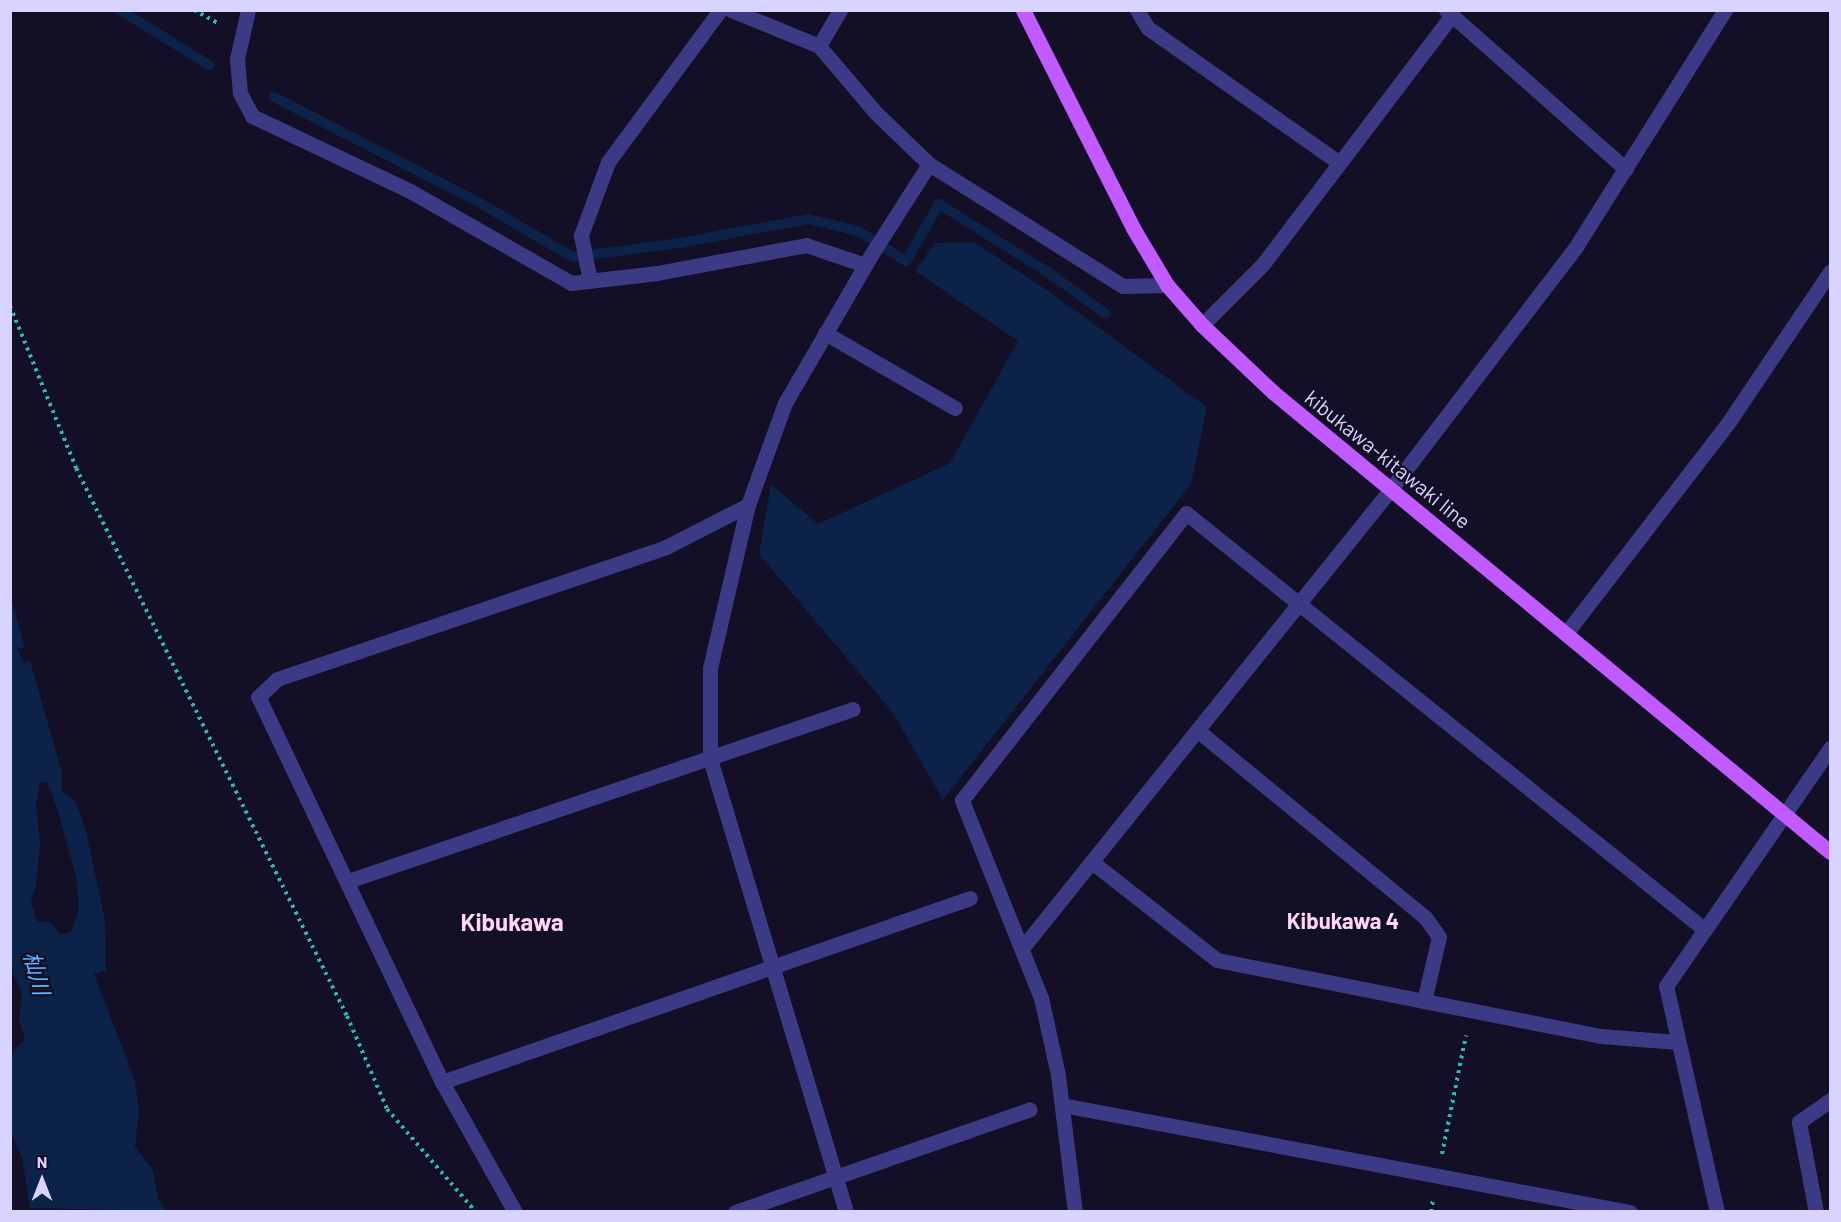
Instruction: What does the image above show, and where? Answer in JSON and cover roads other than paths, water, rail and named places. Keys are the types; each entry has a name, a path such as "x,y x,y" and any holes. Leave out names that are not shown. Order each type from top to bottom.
{"main road":[{"name":"kibukawa-kitawaki line","path":"1023,10 1068,105 1167,285 1202,325 1275,393 1390,490 1567,632 1830,852"}],"street":[{"path":"248,10 237,59 240,93 252,116 410,191 571,284 657,273 806,245 868,260"},
{"path":"590,281 581,236 608,162 720,10"},
{"path":"732,10 819,46 876,113 929,164 1123,286 1167,285"},
{"path":"819,46 840,10"},
{"path":"1137,10 1148,28 1338,162"},
{"path":"1023,947 1390,490 1577,245 1725,10"},
{"path":"1202,325 1263,264 1448,13 1626,169"},
{"path":"846,1212 711,759 710,668 748,506 785,404 884,232 929,164"},
{"path":"1567,632 1730,420 1830,272"},
{"path":"825,333 955,408"},
{"path":"515,1212 442,1082 348,881 258,697 277,679 666,547 748,506"},
{"path":"1075,1212 1062,1105 1041,998 1023,947 962,800 1186,513 1704,929"},
{"path":"348,881 853,709"},
{"path":"1197,730 1425,917 1439,937 1424,1001"},
{"path":"1717,1212 1666,986 1782,814 1830,748"},
{"path":"1092,862 1217,960 1600,1036 1678,1042"},
{"path":"442,1082 970,898"},
{"path":"1816,1212 1798,1122 1830,1100"},
{"path":"1062,1105 1630,1212"},
{"path":"735,1212 1030,1109"}],"water":[{"path":"974,242 1050,292 1207,407 1191,484 943,800 893,713 759,554 771,484 818,524 950,463 1018,341 915,271 935,243"},
{"name":"杣川","path":"11,598 25,648 17,648 23,663 30,661 62,773 61,791 76,802 86,831 105,921 106,971 94,974 135,1081 139,1109 135,1147 153,1171 159,1201 166,1211 30,1208 22,1157 10,1131 11,1054 25,1039 19,1020 22,992 14,977 10,954","holes":["40,782 47,782 57,808 76,877 79,910 71,932 59,934 51,923 37,921 31,902 36,886 40,844 36,804"]}],"waterway":[{"path":"120,10 209,65"},
{"path":"274,97 478,202 573,257 680,243 808,219 858,231 906,261 939,204 1049,273 1106,314"}],"district":[{"name":"Kibukawa 4","path":"1343,921"},
{"name":"Kibukawa","path":"512,922"}]}
